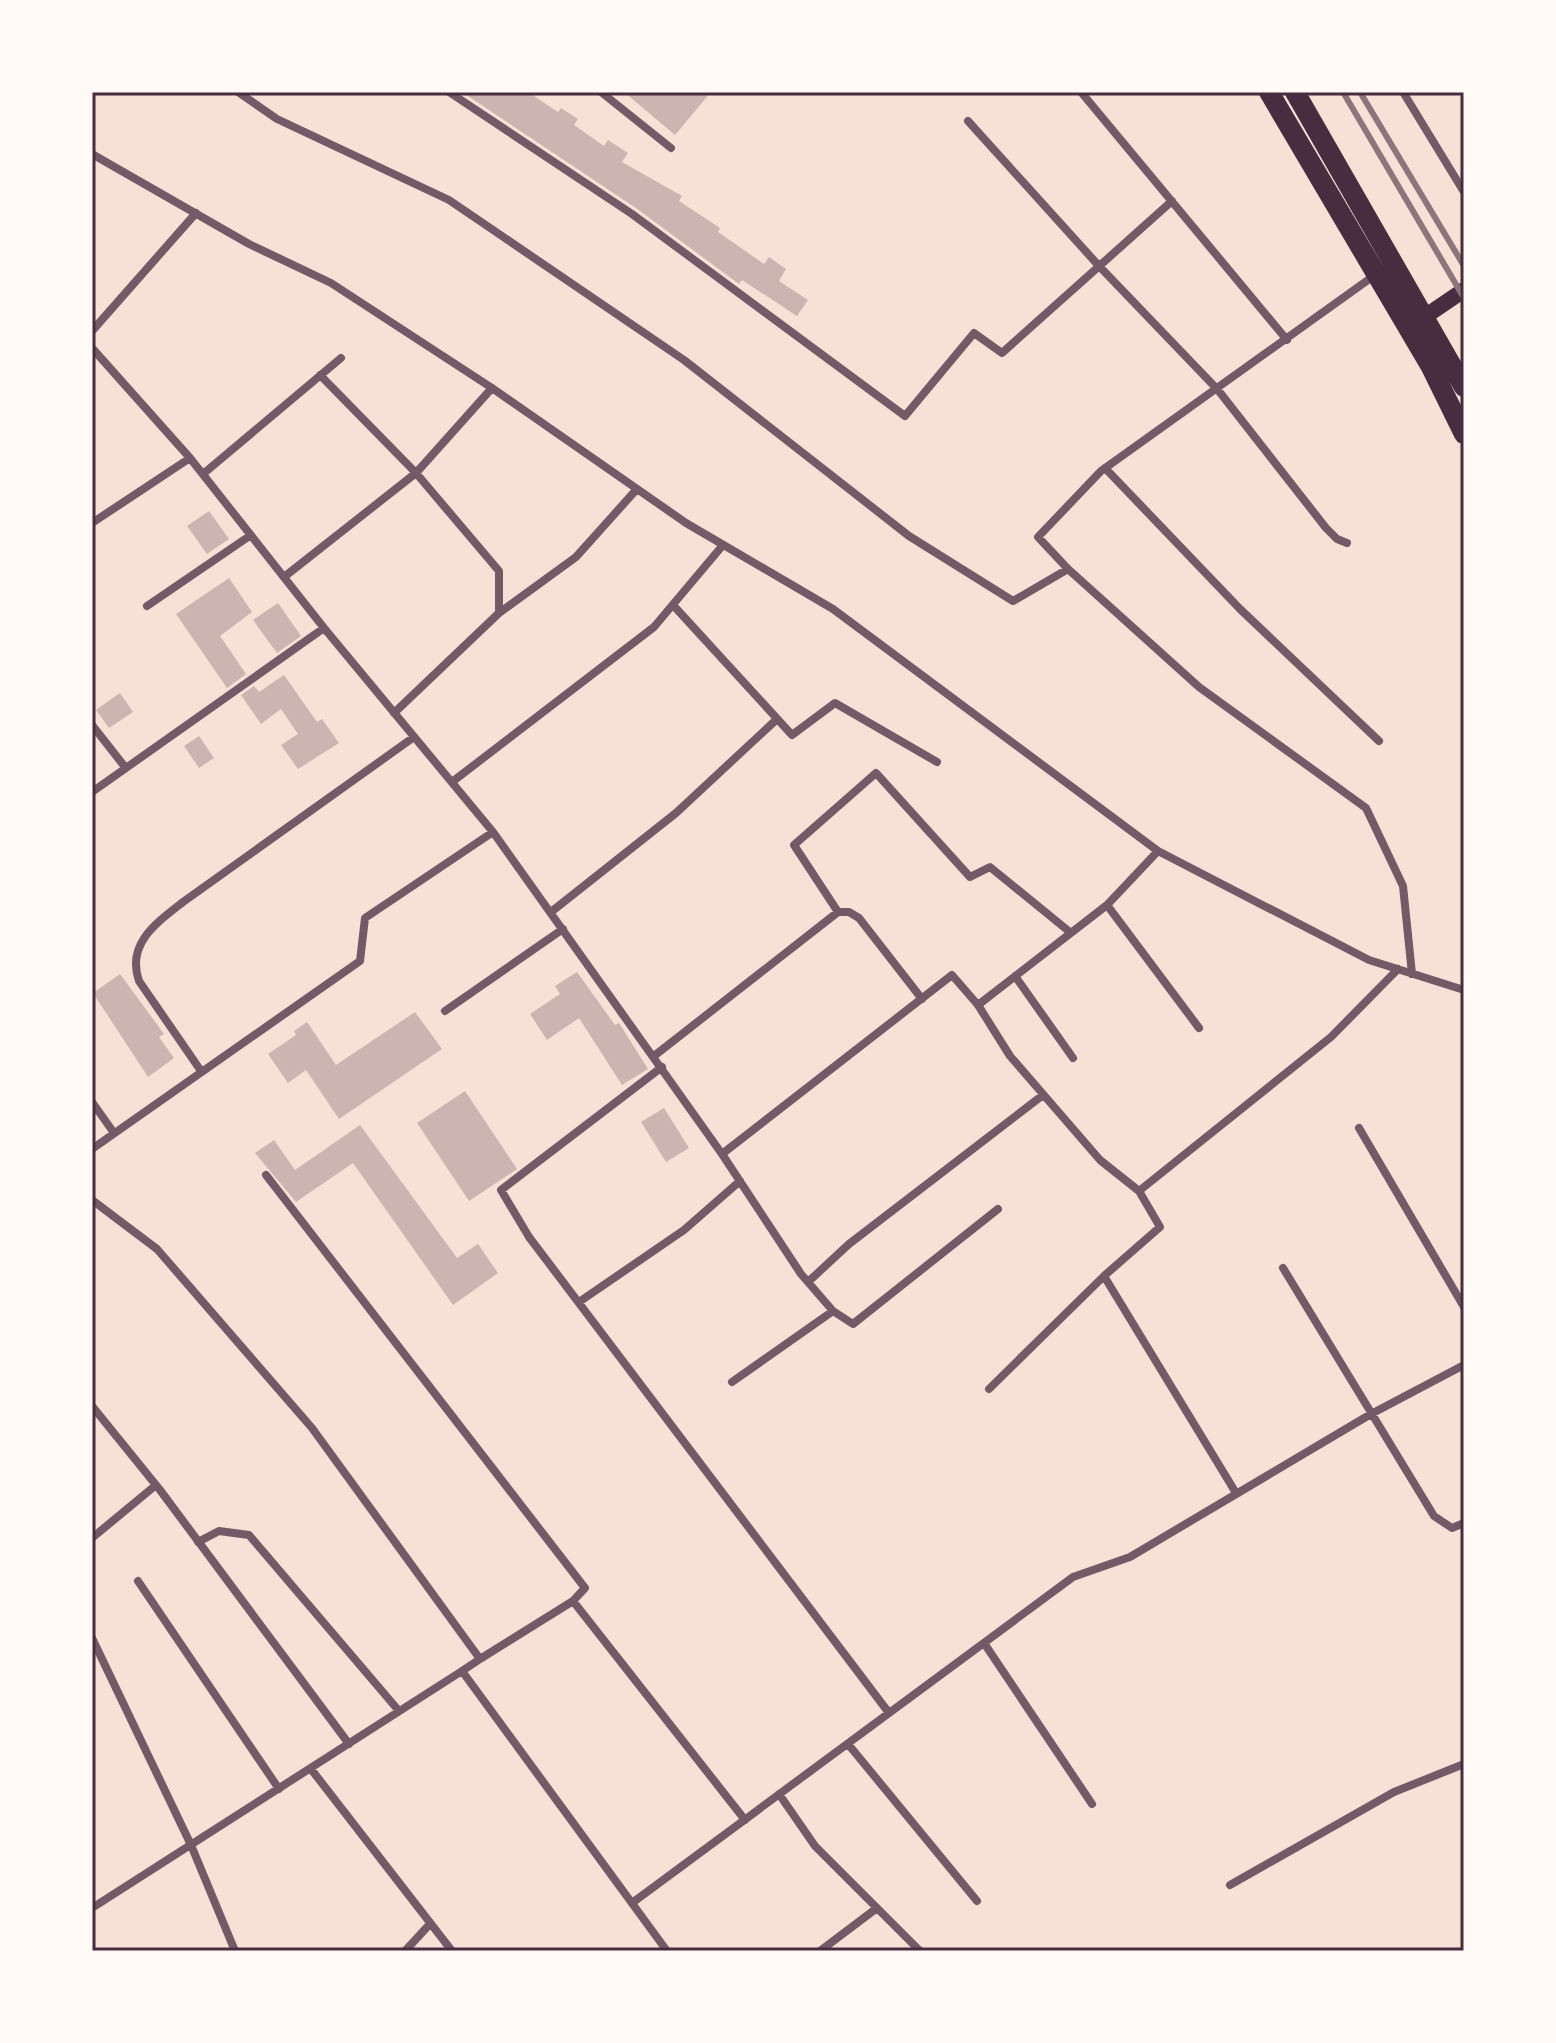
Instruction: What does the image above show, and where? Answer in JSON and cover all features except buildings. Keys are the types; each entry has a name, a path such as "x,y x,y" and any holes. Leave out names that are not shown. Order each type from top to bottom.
{"main road":[{"path":"1269,92 1377,274 1417,322 1464,387"},
{"path":"1295,92 1417,322 1464,434"},
{"path":"1417,322 1464,290"}],"street":[{"path":"238,92 277,119 449,200 684,360 909,536 1013,601 1068,569"},
{"path":"449,92 632,214 905,416 974,333 1002,353 1172,201"},
{"path":"601,92 671,148"},
{"path":"1081,92 1287,340"},
{"path":"1403,92 1464,192"},
{"path":"968,121 1099,266 1218,390 1326,528 1337,539 1347,543"},
{"path":"92,154 249,244 331,283 492,388 636,490 833,609 1158,851 1369,960 1464,990"},
{"path":"92,331 196,213"},
{"path":"1377,274 1105,468 1038,537 1068,569 1199,687 1366,808 1403,886 1412,974"},
{"path":"92,348 190,458 324,628 493,832 662,1067 808,1282 833,1311 853,1324 998,1209"},
{"path":"203,474 341,358"},
{"path":"320,375 416,473 499,571 499,613"},
{"path":"284,577 416,473 492,388"},
{"path":"92,523 190,458"},
{"path":"1105,468 1240,609 1379,741"},
{"path":"394,713 499,613 576,557 636,490"},
{"path":"147,606 251,535"},
{"path":"452,782 654,627 723,545"},
{"path":"673,605 792,735 835,703 937,762"},
{"path":"92,792 324,628"},
{"path":"551,912 676,813 777,719"},
{"path":"92,725 125,767"},
{"path":"201,1071 139,981 134,966 141,941 152,926 183,902 414,737"},
{"path":"838,912 794,845 876,773 970,877 990,867 1071,933"},
{"path":"92,1149 360,961 365,918 493,832"},
{"path":"978,1005 1107,905 1158,851"},
{"path":"1107,905 1199,1028"},
{"path":"654,1056 838,912 849,912 859,918 922,999"},
{"path":"445,1011 563,929"},
{"path":"1139,1191 1331,1037 1398,969"},
{"path":"722,1154 952,975 978,1005 1010,1056 1100,1160 1139,1191 1160,1227 1104,1276 989,1389"},
{"path":"1015,976 1073,1058"},
{"path":"662,1067 501,1190 529,1237 889,1713"},
{"path":"808,1282 849,1244 1043,1095"},
{"path":"92,1102 114,1133"},
{"path":"1359,1128 1464,1307"},
{"path":"92,1908 573,1601 585,1588 266,1175"},
{"path":"579,1302 684,1230 740,1181"},
{"path":"92,1200 157,1249 312,1428 480,1659"},
{"path":"1283,1268 1434,1516 1452,1528 1464,1523"},
{"path":"1104,1276 1236,1493"},
{"path":"732,1382 833,1311"},
{"path":"632,1903 1073,1577 1130,1557 1371,1414 1464,1365"},
{"path":"92,1406 156,1485 349,1744"},
{"path":"92,1538 156,1485"},
{"path":"198,1542 219,1531 249,1535 399,1711"},
{"path":"138,1581 279,1789"},
{"path":"573,1601 745,1820"},
{"path":"92,1638 191,1845 235,1951"},
{"path":"984,1643 1092,1804"},
{"path":"462,1671 667,1951"},
{"path":"848,1744 977,1901"},
{"path":"1230,1885 1394,1792 1464,1764"},
{"path":"311,1769 452,1951"},
{"path":"779,1794 815,1846 920,1951"},
{"path":"820,1951 877,1908"},
{"path":"405,1951 429,1925"}],"railway":[{"path":"1343,92 1464,298"},
{"path":"1360,92 1464,266"}]}
